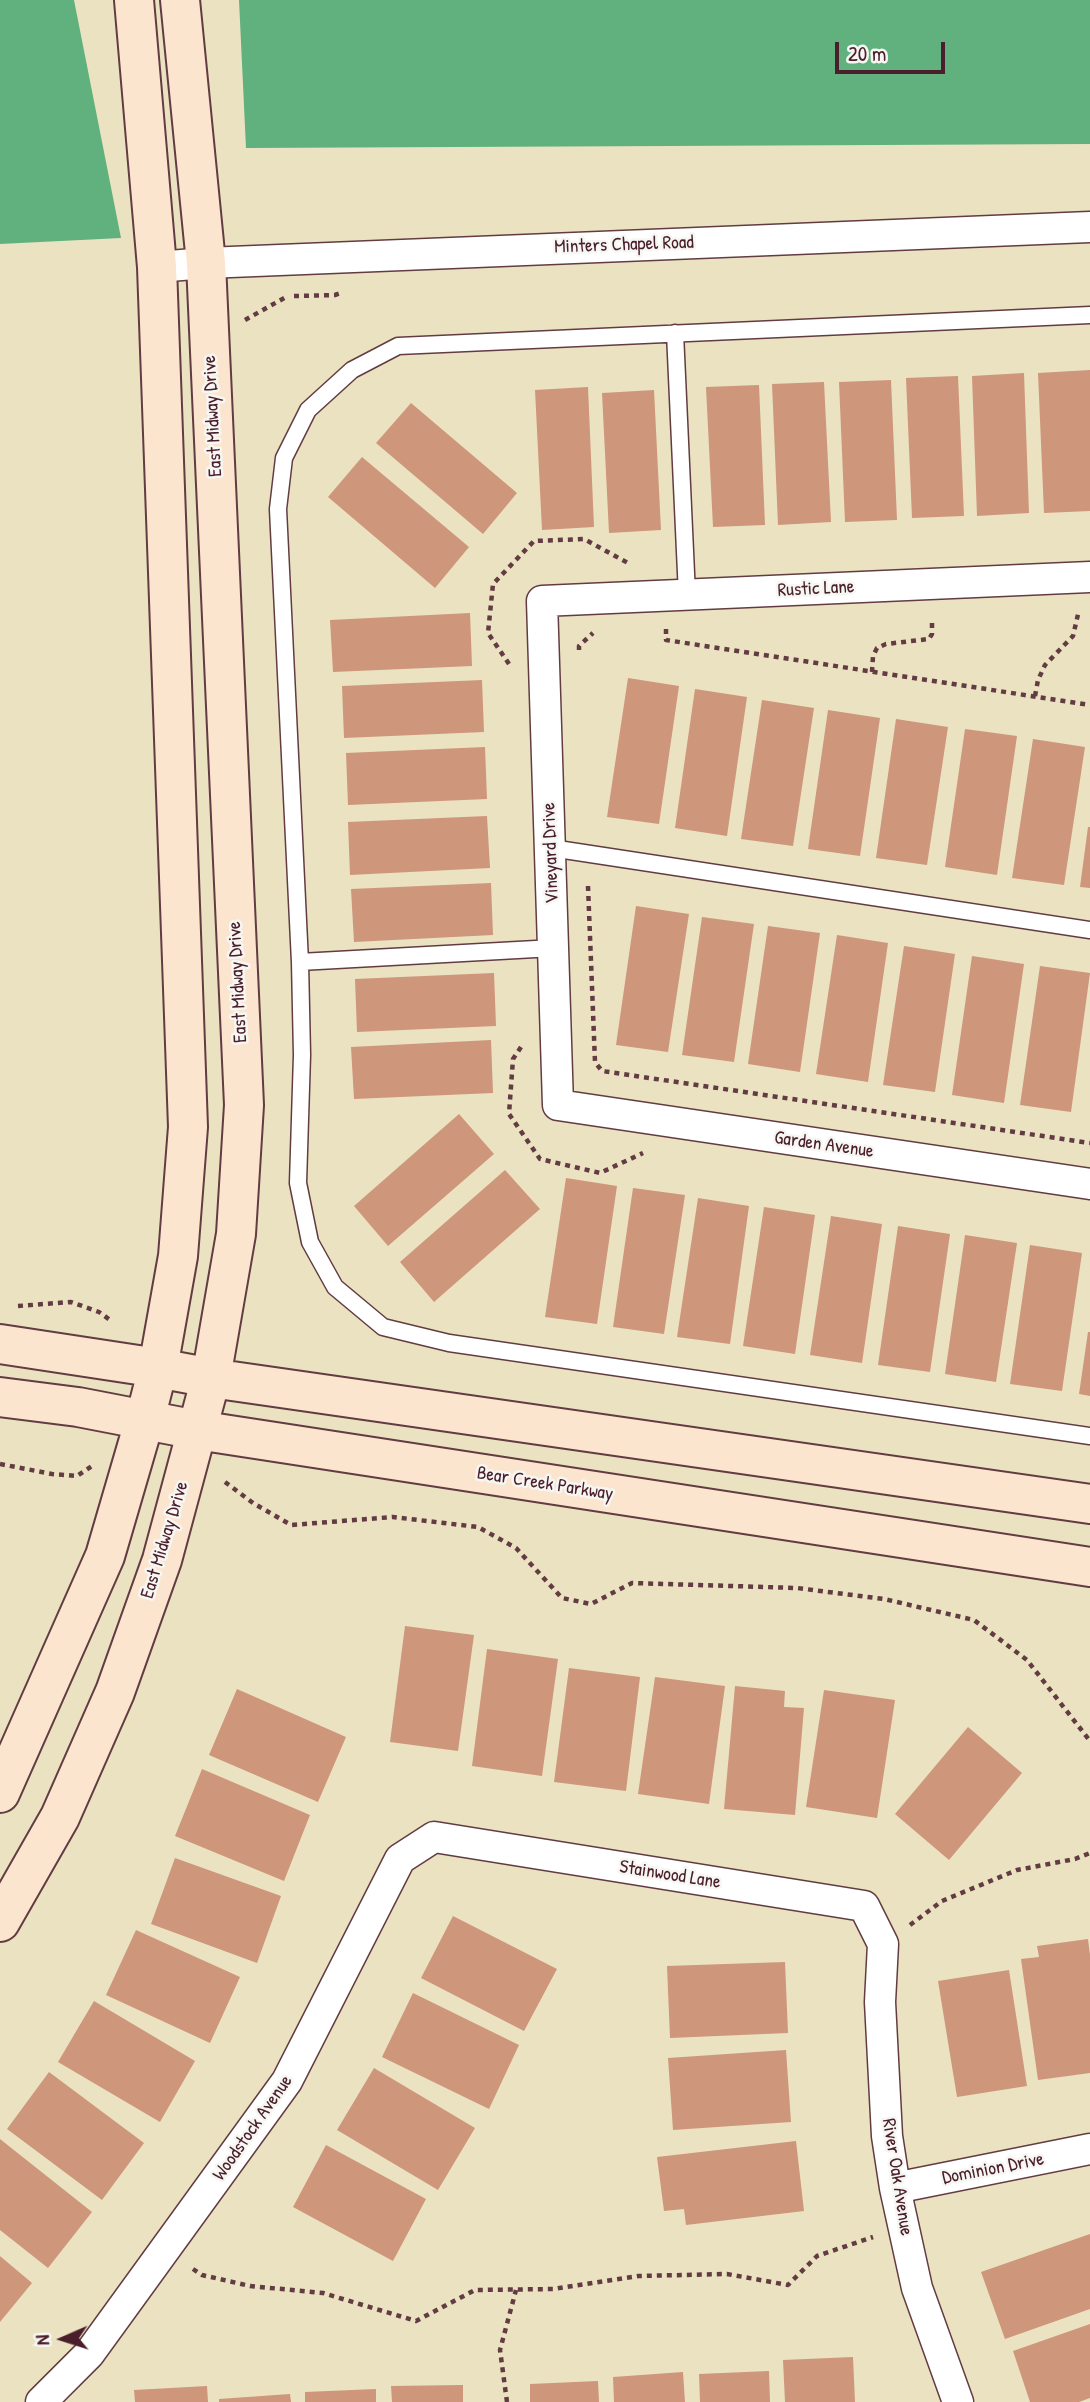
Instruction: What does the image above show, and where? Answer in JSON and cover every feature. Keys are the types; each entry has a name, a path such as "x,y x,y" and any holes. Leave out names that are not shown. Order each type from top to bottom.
{"main road":[{"path":"0,1793 105,1556 145,1419 158,1368 178,1256 188,1127 157,267 134,0"},
{"name":"East Midway Drive","path":"0,1922 60,1817 115,1692 162,1560 211,1378 236,1234 244,1105 206,263 180,0"},
{"path":"0,1344 211,1378 1090,1504"},
{"name":"Bear Creek Parkway","path":"0,1397 145,1419 197,1430 1090,1567"}],"street":[{"name":"Minters Chapel Road","path":"157,267 1090,227"},
{"name":"Rustic Lane","path":"542,601 1090,576"},
{"name":"Vineyard Drive","path":"542,601 558,1105"},
{"name":"Garden Avenue","path":"558,1105 1090,1184"},
{"name":"Stainwood Lane","path":"434,1837 864,1906 884,1944"},
{"name":"Woodstock Avenue","path":"41,2402 89,2354 287,2081 400,1859 434,1837"},
{"name":"River Oak Avenue","path":"884,1944 880,2002 887,2136 895,2188 917,2288 958,2402"},
{"name":"Dominion Drive","path":"895,2188 1090,2149"}],"lane":[{"path":"1090,315 398,346 352,370 308,410 284,458 278,509 300,962 302,1055 298,1182 310,1242 335,1287 383,1327 449,1343 1090,1436"},
{"path":"675,333 687,595"},
{"path":"551,848 1090,930"},
{"path":"300,962 554,948"}],"path":[{"path":"1035,696 1045,665 1073,636 1079,609"},
{"path":"872,672 873,656 877,648 886,644 929,639 932,634 932,615"},
{"path":"666,627 666,640 1090,705"},
{"path":"9,1306 71,1303 99,1312 116,1325"},
{"path":"0,1464 77,1476 101,1459"},
{"path":"225,1482 253,1503 291,1525 393,1517 478,1527 516,1548 562,1598 590,1604 632,1583 797,1588 884,1599 974,1620 1027,1660 1090,1741"},
{"path":"884,1944 942,1901 1017,1870 1075,1859 1090,1853"},
{"path":"163,2252 202,2275 250,2286 323,2293 416,2321 475,2290 552,2289 638,2276 727,2274 788,2285 817,2256 904,2227"},
{"path":"507,2402 500,2350 516,2290"}],"green space":[{"path":"0,0 74,0 121,238 0,244"},
{"path":"239,0 1090,0 1090,144 246,148"}],"building":[{"path":"1090,370 1090,511 1044,513 1038,373"},
{"path":"1024,373 1029,513 977,516 972,376"},
{"path":"958,376 964,516 912,518 906,378"},
{"path":"891,380 897,520 845,522 839,382"},
{"path":"824,382 831,522 778,525 772,384"},
{"path":"759,385 765,525 713,527 706,387"},
{"path":"588,387 594,527 542,530 535,390"},
{"path":"654,390 661,530 609,533 602,393"},
{"path":"411,403 517,493 483,534 376,443"},
{"path":"362,457 469,547 435,588 328,497"},
{"path":"470,613 472,666 333,672 330,620"},
{"path":"628,678 679,686 659,824 607,817"},
{"path":"482,680 484,732 344,738 342,686"},
{"path":"695,689 747,697 727,836 675,828"},
{"path":"762,700 814,708 793,846 741,839"},
{"path":"828,710 880,718 860,856 808,849"},
{"path":"896,719 948,727 927,865 876,858"},
{"path":"965,729 1017,736 997,875 945,867"},
{"path":"1033,739 1085,747 1064,885 1012,878"},
{"path":"485,747 487,799 348,805 346,753"},
{"path":"487,816 490,868 350,875 348,822"},
{"path":"1090,827 1090,888 1080,887"},
{"path":"491,883 493,935 354,942 351,889"},
{"path":"636,906 689,914 668,1052 616,1045"},
{"path":"702,917 754,924 734,1062 682,1055"},
{"path":"768,926 820,933 800,1072 748,1064"},
{"path":"837,935 888,943 868,1082 816,1074"},
{"path":"904,946 955,954 935,1092 883,1085"},
{"path":"972,956 1024,964 1004,1103 952,1095"},
{"path":"1040,966 1090,973 1071,1112 1020,1105"},
{"path":"494,973 496,1026 357,1032 355,979"},
{"path":"491,1040 493,1093 354,1099 351,1047"},
{"path":"459,1114 494,1154 388,1246 354,1206"},
{"path":"505,1170 540,1209 434,1302 400,1262"},
{"path":"566,1178 617,1186 597,1324 545,1317"},
{"path":"633,1188 685,1195 664,1334 613,1327"},
{"path":"698,1198 749,1206 730,1344 677,1337"},
{"path":"764,1207 815,1215 795,1354 743,1346"},
{"path":"831,1216 882,1224 862,1363 810,1355"},
{"path":"898,1226 950,1234 930,1372 878,1365"},
{"path":"965,1235 1017,1243 996,1382 945,1374"},
{"path":"1030,1245 1082,1253 1062,1391 1010,1384"},
{"path":"1090,1332 1090,1396 1079,1394"},
{"path":"405,1626 474,1635 458,1751 390,1742"},
{"path":"487,1649 558,1659 542,1776 472,1766"},
{"path":"569,1668 640,1677 626,1791 554,1782"},
{"path":"655,1677 725,1686 709,1804 638,1794"},
{"path":"735,1686 785,1691 784,1707 804,1708 795,1815 724,1809"},
{"path":"237,1689 346,1737 318,1802 209,1755"},
{"path":"824,1690 895,1700 877,1818 806,1807"},
{"path":"968,1727 1022,1773 949,1860 895,1814"},
{"path":"202,1769 310,1815 284,1881 175,1836"},
{"path":"175,1858 281,1896 257,1963 151,1924"},
{"path":"453,1916 557,1969 524,2031 421,1978"},
{"path":"136,1930 240,1977 210,2043 106,1995"},
{"path":"1088,1939 1090,2073 1038,2080 1021,1959 1039,1957 1037,1946"},
{"path":"785,1962 788,2033 670,2038 667,1966"},
{"path":"1009,1970 1027,2086 957,2097 938,1981"},
{"path":"413,1993 519,2045 489,2109 382,2057"},
{"path":"94,2001 195,2061 160,2122 58,2062"},
{"path":"786,2050 791,2122 673,2130 668,2058"},
{"path":"374,2068 475,2128 438,2190 337,2130"},
{"path":"49,2072 144,2143 102,2200 7,2129"},
{"path":"0,2139 92,2212 48,2268 0,2230"},
{"path":"796,2141 804,2211 686,2225 684,2209 664,2211 657,2157"},
{"path":"326,2145 426,2199 393,2261 293,2207"},
{"path":"1090,2234 1090,2309 1005,2339 981,2272"},
{"path":"0,2256 32,2283 0,2322"},
{"path":"1090,2324 1090,2398 1079,2402 1030,2402 1013,2351"},
{"path":"853,2357 855,2402 785,2402 783,2360"},
{"path":"769,2371 770,2402 700,2402 699,2374"},
{"path":"683,2372 685,2402 614,2402 613,2377"},
{"path":"598,2381 599,2402 530,2402 530,2384"},
{"path":"463,2385 463,2402 392,2402 391,2386"},
{"path":"207,2386 208,2402 135,2402 134,2390"},
{"path":"376,2389 376,2402 305,2402 305,2392"},
{"path":"290,2394 291,2402 219,2402 219,2399"}]}
